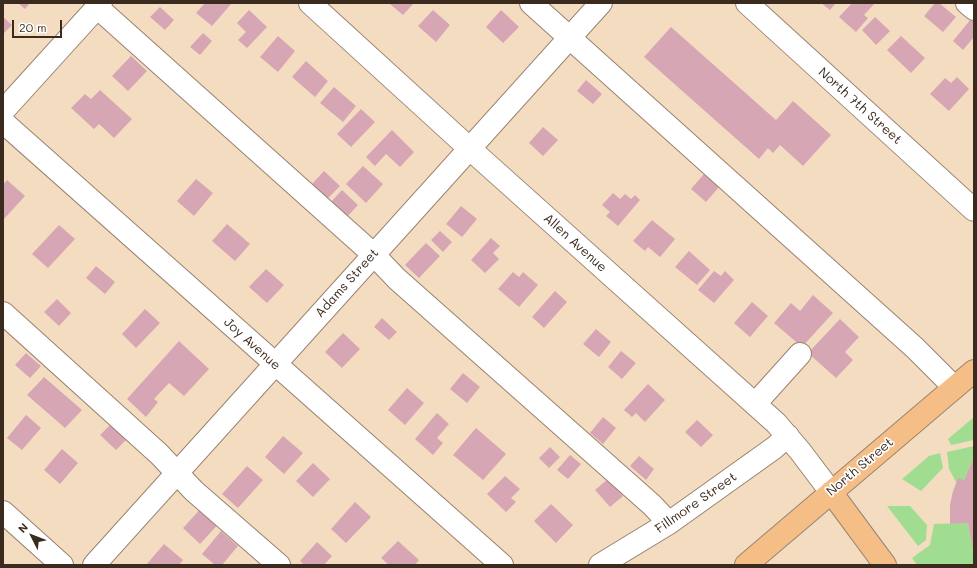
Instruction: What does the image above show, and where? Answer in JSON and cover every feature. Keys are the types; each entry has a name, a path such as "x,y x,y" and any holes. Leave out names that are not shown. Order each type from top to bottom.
{"main road":[{"name":"North Street","path":"746,565 974,371"},
{"path":"831,492 885,565"}],"street":[{"name":"Allen Avenue","path":"310,3 469,148 755,404 788,436 831,492"},
{"path":"531,3 915,348 954,387"},
{"name":"Adams Street","path":"94,565 176,472 601,3"},
{"name":"North 7th Street","path":"747,3 974,210"},
{"path":"967,3 974,9"},
{"path":"3,111 99,5 373,254 403,284 652,505 669,523"},
{"name":"Joy Avenue","path":"3,122 502,565"},
{"path":"3,313 159,454 194,491 279,565"},
{"path":"755,404 800,354"},
{"name":"Fillmore Street","path":"600,565 669,523 774,448 788,436"},
{"path":"3,512 62,565"}],"green space":[{"path":"974,417 974,440 951,445 948,439"},
{"path":"974,446 974,457 964,480 956,482 949,469 947,452"},
{"path":"940,453 943,468 921,491 902,479 929,456"},
{"path":"887,506 910,506 927,525 926,540 918,546"},
{"path":"968,523 974,551 974,565 917,565 912,558 930,545 934,524"}],"building":[{"path":"18,3 30,3 25,9"},
{"path":"205,3 232,3 212,26 196,13"},
{"path":"414,3 403,15 390,4"},
{"path":"821,3 836,3 830,10"},
{"path":"852,3 875,3 864,15 868,18 856,32 839,17"},
{"path":"935,3 939,3 956,17 943,32 924,16"},
{"path":"160,7 174,20 165,30 150,17"},
{"path":"249,10 267,27 247,48 238,40 246,32 237,23"},
{"path":"433,10 450,25 436,42 418,26"},
{"path":"501,10 519,27 503,43 486,27"},
{"path":"3,17 12,25 3,34"},
{"path":"875,17 890,31 876,45 862,30"},
{"path":"971,19 974,21 974,37 963,50 953,41"},
{"path":"671,27 776,120 793,101 831,135 803,166 780,145 773,153 768,148 759,159 644,57"},
{"path":"203,33 212,41 200,55 190,47"},
{"path":"278,36 295,51 278,72 260,57"},
{"path":"901,36 925,58 911,73 887,50"},
{"path":"131,56 147,71 128,91 112,76"},
{"path":"306,61 328,81 315,97 292,77"},
{"path":"957,77 969,89 949,111 930,94 945,78 951,83"},
{"path":"586,80 602,94 593,104 577,91"},
{"path":"334,87 356,106 343,122 320,103"},
{"path":"100,90 132,119 114,138 99,124 94,129 71,108 85,94 91,99"},
{"path":"361,109 375,122 351,147 337,134"},
{"path":"543,127 558,140 543,156 529,143"},
{"path":"392,130 414,152 400,167 386,154 375,166 366,157"},
{"path":"363,166 383,184 366,203 346,184"},
{"path":"324,171 340,186 327,199 312,184"},
{"path":"704,174 719,187 706,202 691,189"},
{"path":"196,179 213,193 194,216 177,201"},
{"path":"7,180 25,196 3,220 3,185"},
{"path":"342,190 358,205 345,219 329,204"},
{"path":"613,193 620,199 625,194 631,199 635,195 640,200 618,226 606,216 610,212 602,205"},
{"path":"461,206 477,219 462,237 446,224"},
{"path":"652,220 675,239 660,257 648,247 645,251 633,241"},
{"path":"227,224 250,244 235,261 212,241"},
{"path":"59,225 75,239 48,268 32,254"},
{"path":"440,231 452,242 443,252 431,240"},
{"path":"491,238 500,246 493,253 499,259 485,273 471,260"},
{"path":"426,243 440,256 419,278 405,265"},
{"path":"689,251 710,270 697,285 675,267"},
{"path":"96,266 115,282 105,294 86,278"},
{"path":"266,269 284,285 267,303 249,287"},
{"path":"714,271 721,276 725,271 734,280 714,303 698,290"},
{"path":"513,272 519,277 523,272 538,285 519,307 498,289"},
{"path":"555,291 567,302 544,328 532,317"},
{"path":"813,295 833,313 802,347 774,323 791,303 800,311"},
{"path":"57,299 71,313 59,326 44,312"},
{"path":"752,302 768,316 750,337 734,323"},
{"path":"145,309 160,323 136,348 122,334"},
{"path":"382,318 397,332 389,340 374,327"},
{"path":"840,319 859,337 845,352 853,360 836,378 808,353"},
{"path":"596,329 611,342 599,357 583,344"},
{"path":"343,333 360,349 342,368 325,352"},
{"path":"179,341 209,369 184,396 169,383 154,399 158,402 146,417 127,399"},
{"path":"621,351 636,363 622,379 608,367"},
{"path":"26,353 41,366 30,378 15,365"},
{"path":"463,373 480,387 467,403 450,389"},
{"path":"44,377 82,410 65,428 27,395"},
{"path":"648,384 665,400 645,422 636,413 632,417 624,410"},
{"path":"407,388 424,403 405,425 388,410"},
{"path":"437,413 449,424 437,438 443,443 433,455 415,439"},
{"path":"26,415 41,428 22,450 7,438"},
{"path":"603,417 616,428 603,444 590,433"},
{"path":"697,420 713,435 701,447 685,432"},
{"path":"112,423 128,438 116,450 100,435"},
{"path":"476,428 506,454 483,480 453,455"},
{"path":"283,436 303,453 284,474 265,457"},
{"path":"550,447 560,457 549,468 539,458"},
{"path":"62,449 78,463 60,484 44,470"},
{"path":"570,455 581,464 568,479 557,470"},
{"path":"639,456 654,469 646,480 630,466"},
{"path":"974,457 973,550 968,523 950,524 950,505 958,478 964,480"},
{"path":"313,463 330,479 313,497 296,481"},
{"path":"247,466 263,480 238,508 222,494"},
{"path":"505,476 520,489 511,498 516,502 506,512 487,494"},
{"path":"608,479 623,496 610,507 595,490"},
{"path":"355,502 371,517 346,543 331,529"},
{"path":"205,504 222,520 200,544 183,528"},
{"path":"551,504 573,525 556,543 534,521"},
{"path":"221,531 238,546 222,565 215,565 202,554"},
{"path":"398,541 419,560 415,565 389,565 381,558"},
{"path":"317,542 332,556 324,565 304,565 300,561"},
{"path":"164,544 183,560 179,565 146,565"}]}
